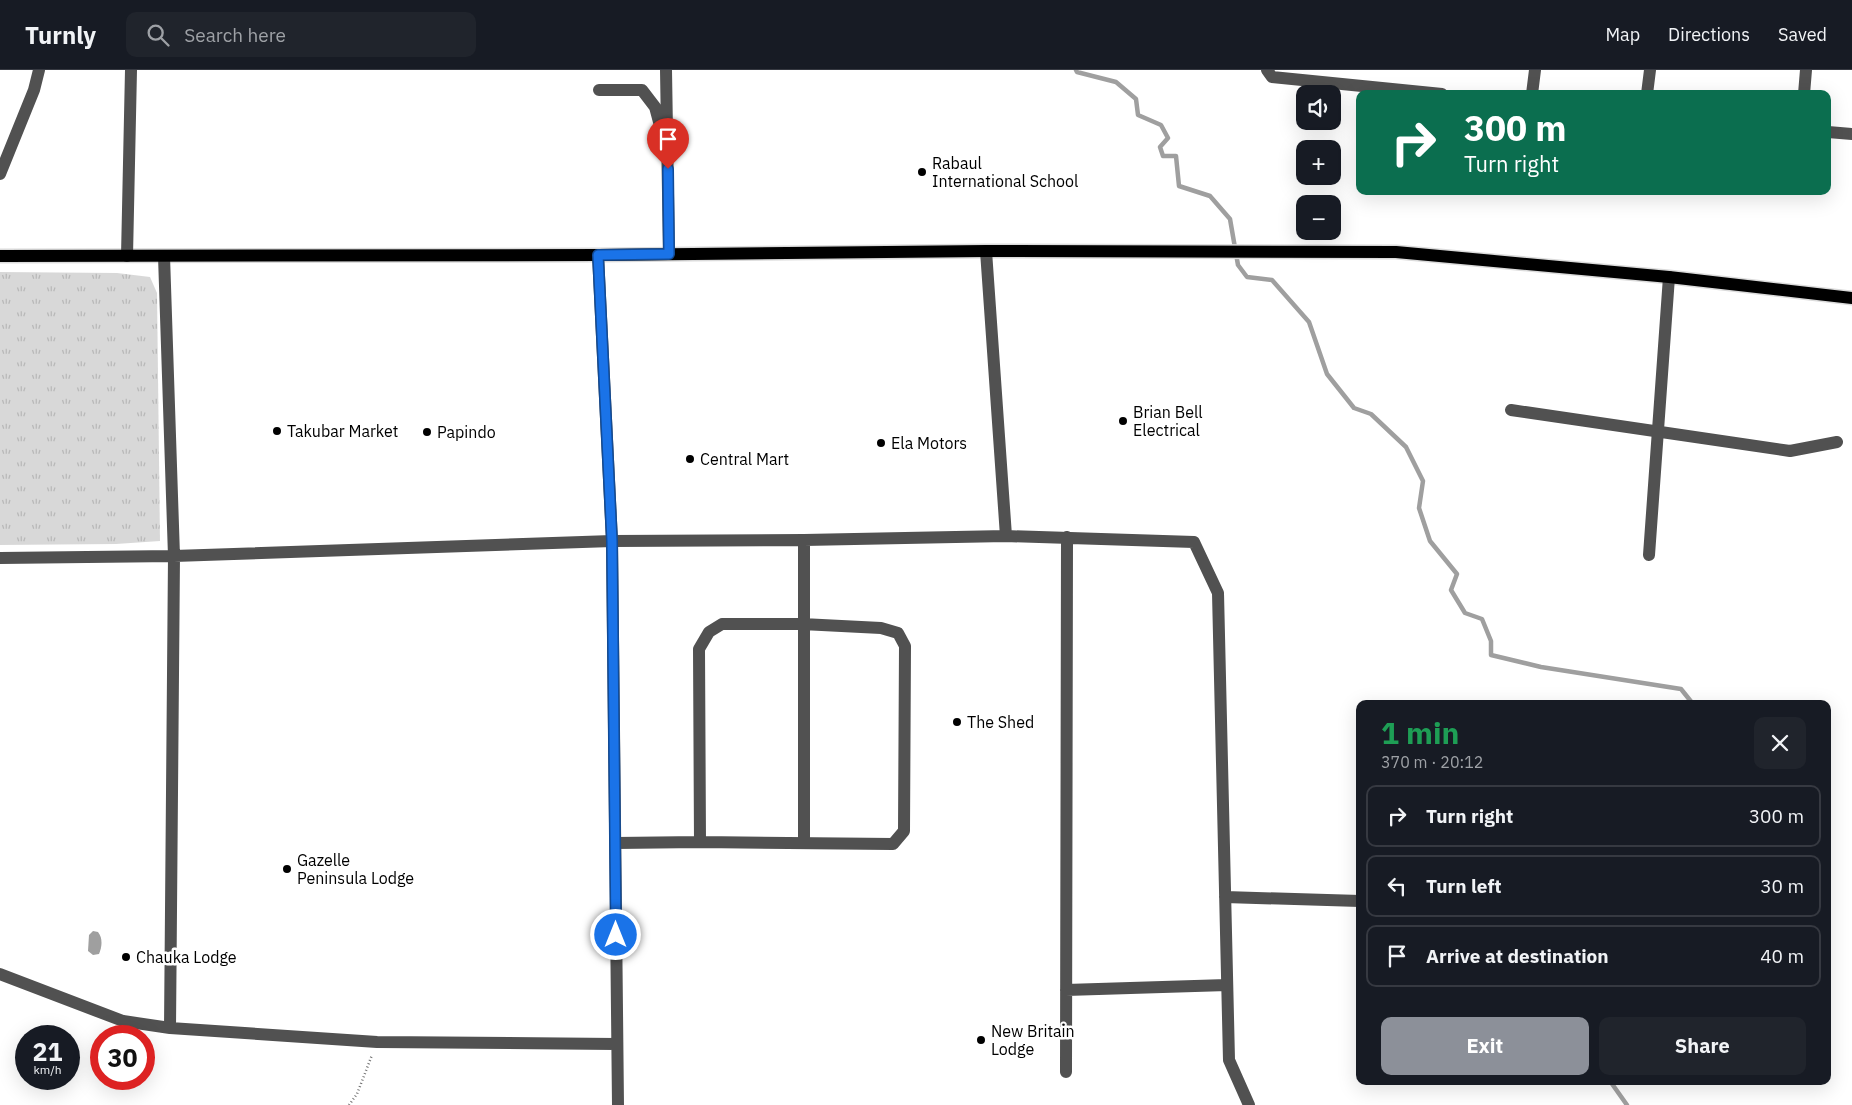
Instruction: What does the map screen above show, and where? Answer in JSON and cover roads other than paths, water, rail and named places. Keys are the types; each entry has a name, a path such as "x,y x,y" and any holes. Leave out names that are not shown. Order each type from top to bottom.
{"main road":[{"path":"0,256 220,254 598,255 986,251 1396,252 1669,277 1852,298"}],"street":[{"path":"0,174 34,90 39,70"},
{"path":"127,256 132,70"},
{"path":"666,70 669,254"},
{"path":"1267,70 1272,77 1402,90"},
{"path":"1532,90 1535,70"},
{"path":"1648,90 1650,70"},
{"path":"1804,90 1806,70"},
{"path":"599,90 642,90 655,107 668,152"},
{"path":"1831,132 1852,134"},
{"path":"986,251 1006,536"},
{"path":"598,255 612,541 618,1105"},
{"path":"164,256 174,556 170,1028"},
{"path":"1649,555 1669,277"},
{"path":"1511,410 1790,451 1837,442"},
{"path":"0,558 174,556 612,541 1006,536 1194,542 1218,593 1229,1060 1249,1105"},
{"path":"1066,1072 1067,537"},
{"path":"804,540 802,624 804,843"},
{"path":"616,843 893,844 904,831 905,646 898,633 880,628 802,624 722,624 708,632 699,649 700,842"},
{"path":"1225,898 1356,901"},
{"path":"0,974 123,1021 170,1028 377,1042 616,1044"},
{"path":"1066,990 1227,985"}],"waterway":[{"path":"1076,70 1077,72 1116,82 1136,99 1138,115 1161,125 1168,138 1160,147 1163,156 1176,156 1179,186 1210,196 1230,219 1238,265 1247,277 1272,280 1309,322 1327,374 1354,408 1371,414 1406,447 1423,481 1419,508 1430,541 1457,574 1451,590 1465,613 1482,619 1491,641 1491,655 1541,667 1681,689 1690,700"},
{"path":"1613,1085 1627,1105"}],"place":[{"name":"Rabaul International School","path":"922,172"},
{"name":"Brian Bell Electrical","path":"1123,421"},
{"name":"Takubar Market","path":"277,431"},
{"name":"Papindo","path":"427,432"},
{"name":"Ela Motors","path":"881,443"},
{"name":"Central Mart","path":"690,459"},
{"name":"The Shed","path":"957,722"},
{"name":"Gazelle Peninsula Lodge","path":"287,869"},
{"name":"Chauka Lodge","path":"126,957"},
{"name":"New Britain Lodge","path":"981,1040"}]}
